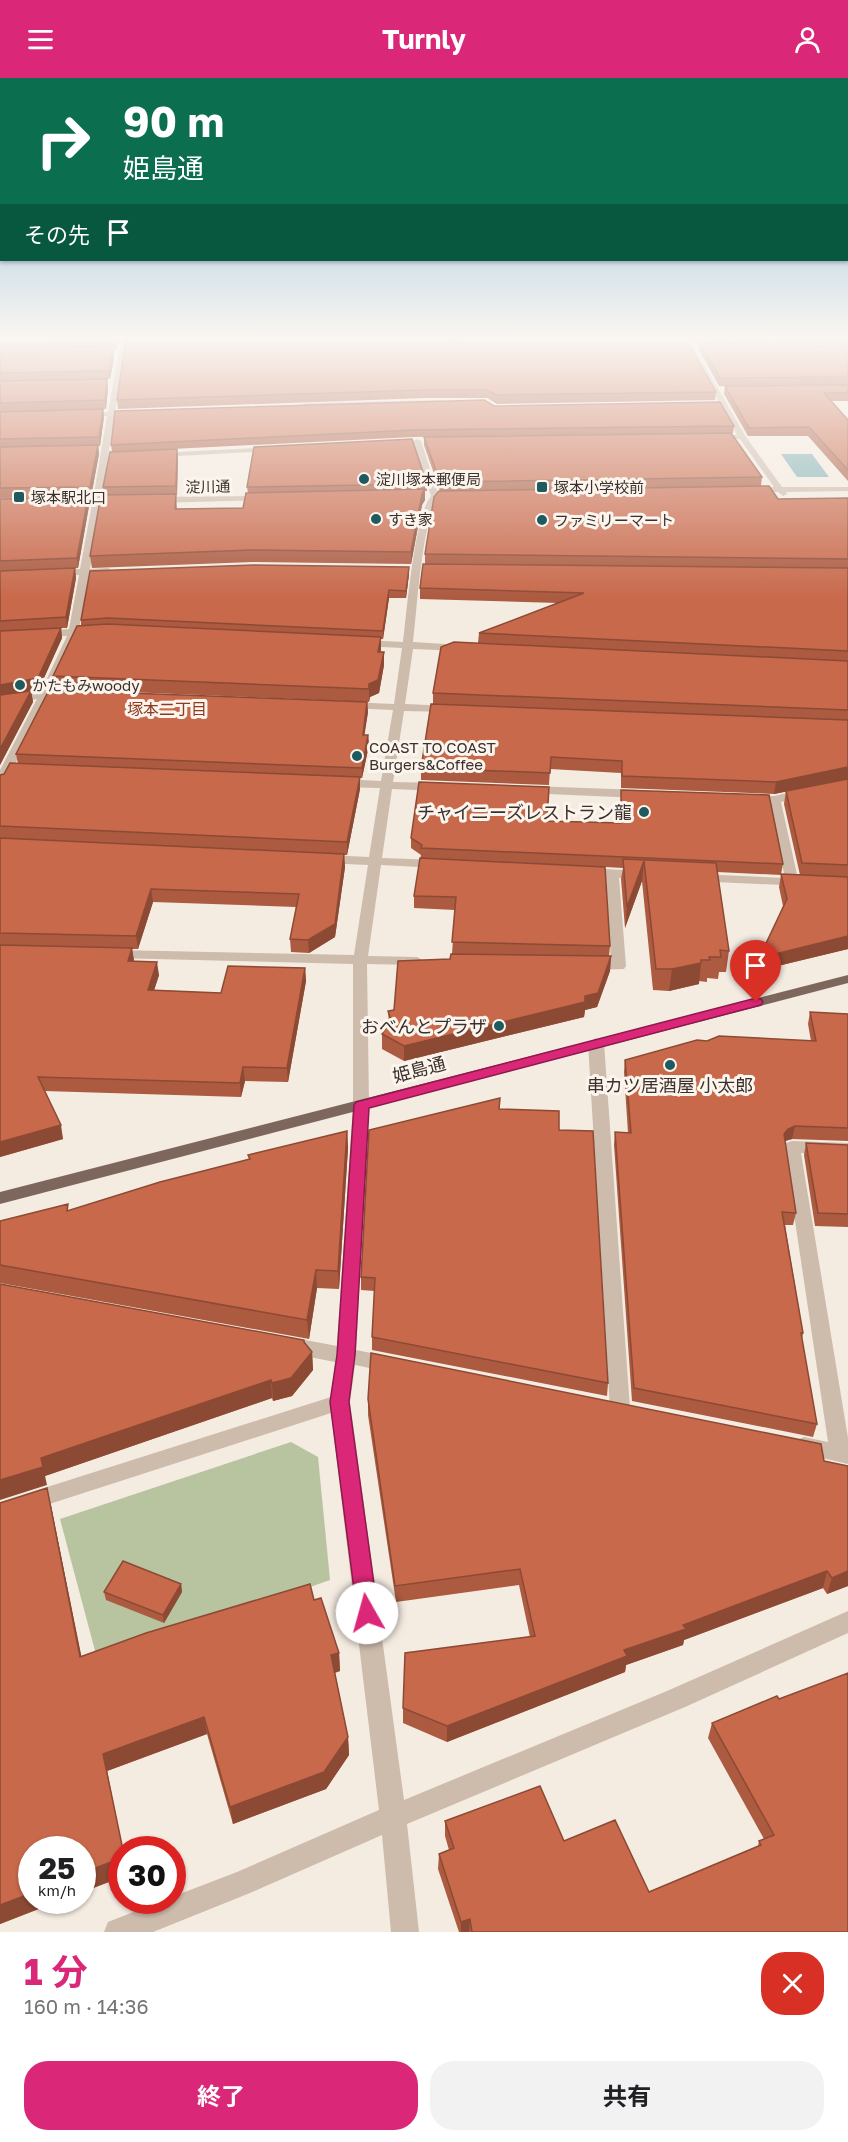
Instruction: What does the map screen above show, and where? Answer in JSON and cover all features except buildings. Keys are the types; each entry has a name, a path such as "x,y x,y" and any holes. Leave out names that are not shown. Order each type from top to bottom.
{"main road":[{"name":"姫島通","path":"0,1198 848,978"}],"street":[{"path":"0,782 13,769 74,631 109,426"},
{"path":"735,426 780,490 782,500"},
{"path":"708,438 742,437"},
{"path":"405,1932 393,1817 339,1402 346,1355 361,1105 360,960 408,645 417,569 430,501 417,441"},
{"path":"406,442 429,441"},
{"path":"149,455 281,448"},
{"path":"94,451 116,457"},
{"path":"739,491 848,489"},
{"path":"430,501 447,496"},
{"name":"淀川通","path":"148,500 279,498"},
{"path":"838,499 848,499"},
{"path":"67,511 136,500"},
{"path":"60,502 120,510"},
{"name":"淀川通","path":"155,510 272,508"},
{"path":"47,574 117,571"},
{"path":"32,635 109,630"},
{"path":"349,642 468,648"},
{"path":"0,702 45,694 79,695"},
{"path":"338,705 456,710"},
{"path":"327,782 456,788"},
{"path":"515,790 656,795"},
{"path":"738,798 774,800 816,791"},
{"path":"774,800 792,882"},
{"path":"306,858 458,865"},
{"path":"577,872 660,876"},
{"path":"572,965 619,966 612,873"},
{"path":"684,877 815,883"},
{"path":"105,954 431,962"},
{"path":"596,1042 620,1409"},
{"path":"782,1442 844,1454 792,1146 848,1149"},
{"path":"265,1341 403,1366"},
{"path":"0,1511 339,1402"},
{"path":"597,1404 643,1413"},
{"path":"118,1932 241,1884 393,1817 676,1699 848,1622"}],"green space":[{"path":"291,1442 318,1457 330,1580 98,1662 60,1519"}],"water":[{"path":"781,454 812,454 829,477 797,477"}],"place":[{"name":"淀川塚本郵便局","path":"364,479"},
{"name":"塚本小学校前","path":"542,487"},
{"name":"塚本駅北口","path":"19,497"},
{"name":"すき家","path":"376,519"},
{"name":"ファミリーマート","path":"542,520"},
{"name":"かたもみwoody","path":"20,685"},
{"name":"COAST TO COAST Burgers&Coffee","path":"357,756"},
{"name":"チャイニーズレストラン龍","path":"644,812"},
{"name":"おべんとプラザ","path":"499,1026"},
{"name":"串カツ居酒屋 小太郎","path":"670,1065"}],"district":[{"name":"塚本二丁目","path":"167,709"}],"route":[{"path":"367,1613 339,1402 346,1355 361,1105 756,1002"}]}
